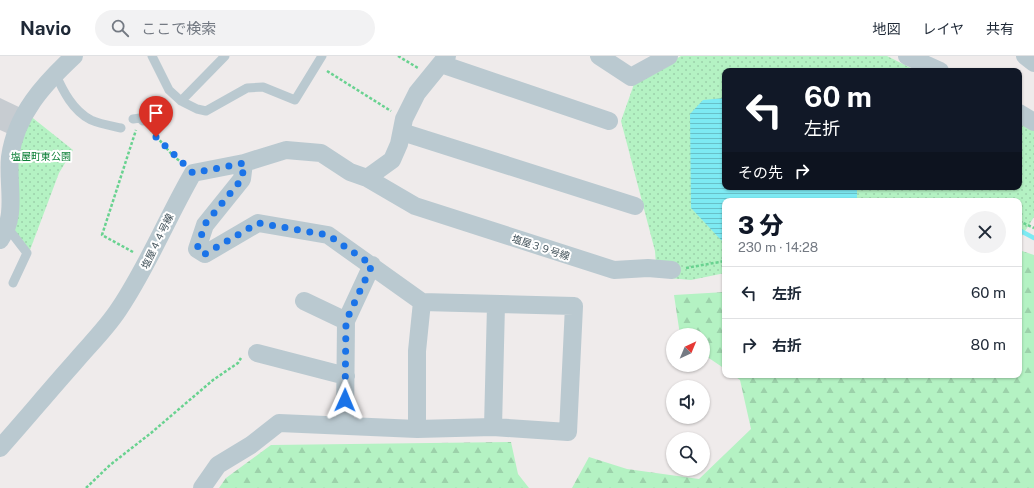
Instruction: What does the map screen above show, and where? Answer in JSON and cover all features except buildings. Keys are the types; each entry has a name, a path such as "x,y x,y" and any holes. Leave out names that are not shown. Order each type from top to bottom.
{"street":[{"path":"3,234 10,217 10,157 18,128 29,104 41,88 74,56"},
{"path":"599,56 631,77 670,56"},
{"path":"907,56 933,68"},
{"path":"1025,56 1034,63"},
{"path":"193,173 244,163 286,150 321,153 350,172 367,178 392,160 400,144 403,126 417,93 442,62 609,121"},
{"path":"1022,115 1034,122"},
{"path":"403,126 635,206"},
{"path":"202,488 218,465 251,445 279,423 417,428 493,427 568,432 574,306 422,302 328,235 258,223 205,254 197,249 205,224 242,179 244,163"},
{"name":"塩屋４４号線","path":"0,448 75,361 93,343 118,311 140,276 193,173"},
{"name":"塩屋３９号線","path":"367,178 415,206 614,270 648,268 672,270"},
{"path":"345,425 346,321 372,265"},
{"path":"304,301 346,321"},
{"path":"417,428 417,351 422,302"},
{"path":"493,427 496,305"},
{"path":"257,353 346,376"}],"lane":[{"path":"152,56 169,90 181,101 197,109 206,110 247,88 263,87 295,100 322,56"},
{"path":"181,101 225,56"},
{"path":"55,73 64,92 81,114 92,120 121,128"},
{"path":"3,234 27,253 13,283"}],"path":[{"path":"398,56 442,62"},
{"path":"316,64 403,126"},
{"path":"148,260 102,235 139,119 174,157 193,173"},
{"path":"1022,222 1034,228"},
{"path":"672,270 722,262"},
{"path":"86,488 110,465 157,428 213,380 238,363 247,351 257,353"}],"green space":[{"path":"681,56 887,56 911,68 722,68 722,190 1022,190 1022,123 1034,129 1034,217 1022,236 1022,198 722,198 722,274 691,280 657,277 655,251 621,121 634,84"},
{"name":"塩屋町東公園","path":"29,115 73,150 59,173 30,250 11,227 16,152"},
{"path":"1022,251 1034,255 1034,488 572,488 589,457 627,469 666,474 666,476 699,479 702,476 710,476 710,468 751,429 740,380 737,378 1022,378"},
{"path":"722,292 722,367 710,359 710,328 679,328 674,295"},
{"path":"511,442 518,474 529,488 219,488 226,478 271,445"}],"water":[{"path":"722,98 722,190 857,190 857,198 722,198 721,240 691,208 690,114 703,100"}],"waterway":[{"path":"1022,232 1034,238"}],"route":[{"path":"156,137 174,157 185,164 193,173 244,163 242,179 205,224 197,249 205,254 258,223 328,235 372,265 346,321 345,400"}]}
